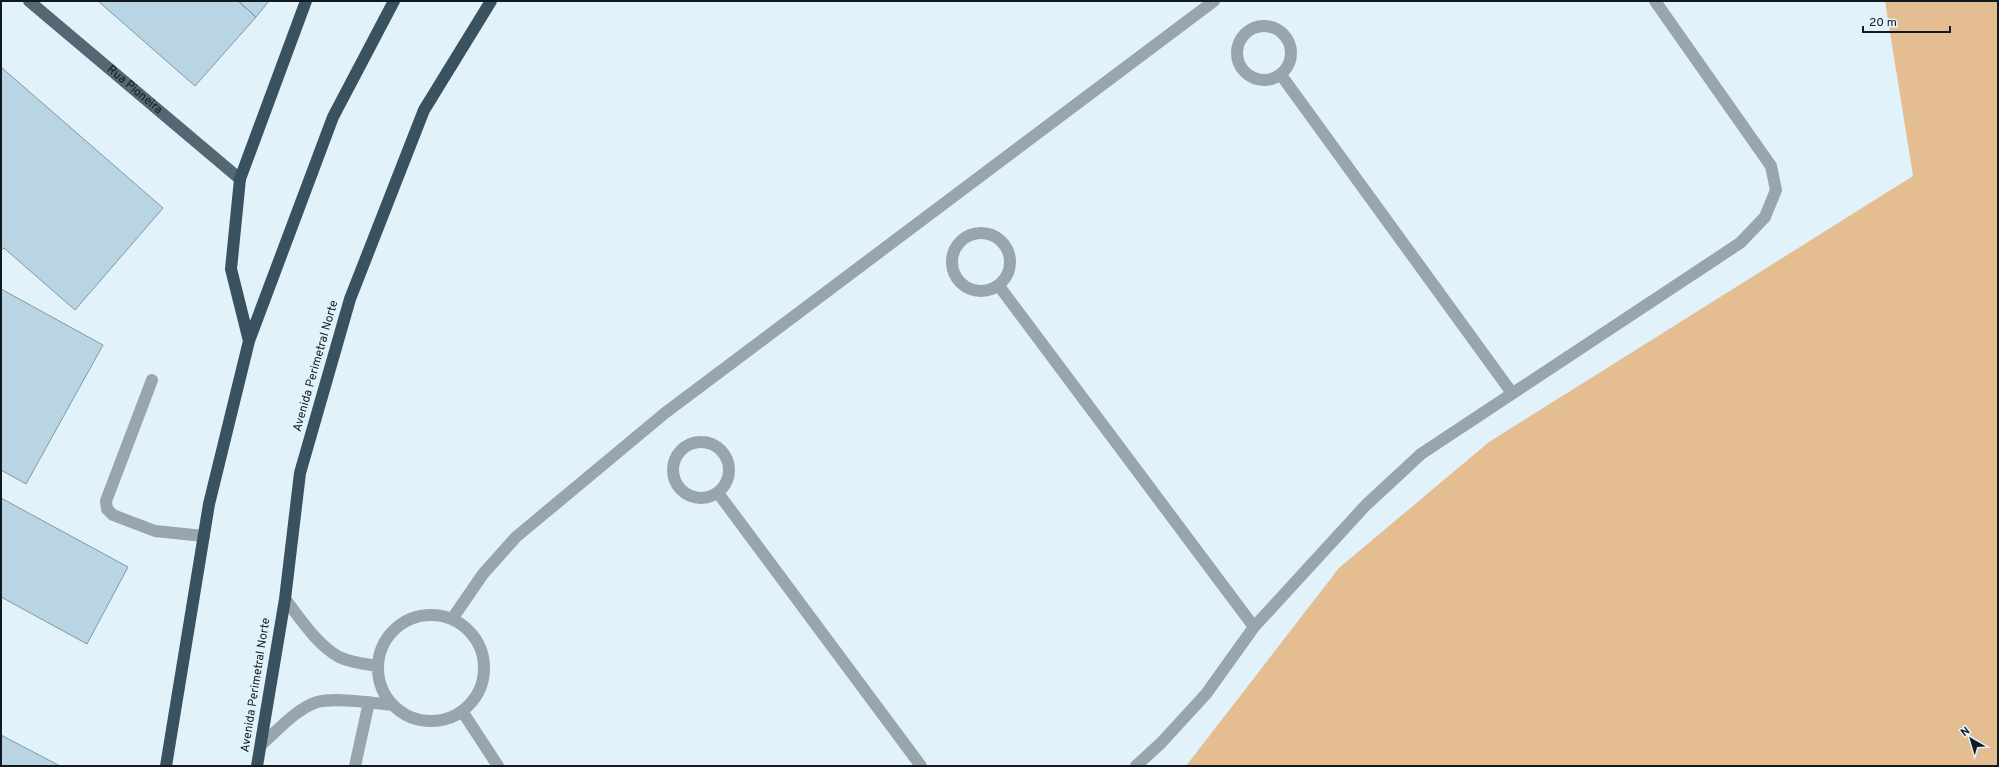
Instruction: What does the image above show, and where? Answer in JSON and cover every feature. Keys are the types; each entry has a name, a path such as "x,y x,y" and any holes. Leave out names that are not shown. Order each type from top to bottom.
{"highway":[{"path":"249,341 231,270 240,179 306,1"},
{"path":"166,766 209,504 249,341 333,117 394,1"},
{"name":"Avenida Perimetral Norte","path":"257,766 285,599 300,473 350,298 424,110 491,1"}],"main road":[{"name":"Rua Pioneira","path":"29,1 240,179"}],"street":[{"path":"452,619 483,574 516,537 665,413 1214,1"},
{"path":"1136,766 1161,743 1206,694 1254,627 1366,505 1416,459 1512,393 1740,242 1765,217 1776,190 1771,166 1655,1"},
{"path":"1261,25 1276,27 1287,36 1292,50 1290,64 1281,75 1268,80 1253,79 1242,70 1236,56 1239,42 1248,31 1261,25"},
{"path":"1281,75 1512,393"},
{"path":"978,232 994,235 1006,244 1011,258 1009,274 999,286 985,292 970,290 957,280 952,265 954,250 964,238 978,232"},
{"path":"999,286 1254,627"},
{"path":"152,380 106,501 107,509 113,515 155,531 204,536"},
{"path":"698,442 712,444 724,453 730,467 727,482 718,493 704,499 689,497 678,488 672,474 674,459 684,447 698,442"},
{"path":"718,493 921,766"},
{"path":"285,599 318,640 339,657 358,663 378,666"},
{"path":"423,615 438,615 452,619 466,627 476,639 483,654 484,670 481,686 474,700 462,711 447,718 433,721 419,719 405,714 393,705 385,694 380,680 378,666 381,651 387,638 397,628 409,620 423,615"},
{"path":"261,745 298,713 317,702 369,702 393,705"},
{"path":"355,766 369,702"},
{"path":"462,711 498,766"}],"shaded area":[{"path":"1885,1 1998,1 1998,766 1186,766 1339,568 1489,442 1913,176"}],"building":[{"path":"98,1 238,1 256,17 195,86"},
{"path":"238,1 269,1 256,17"},
{"path":"1,67 163,208 75,310 4,248 1,251"},
{"path":"1,289 103,345 26,484 1,470"},
{"path":"1,498 128,567 87,644 1,597"},
{"path":"1,735 60,766 1,766"}]}
